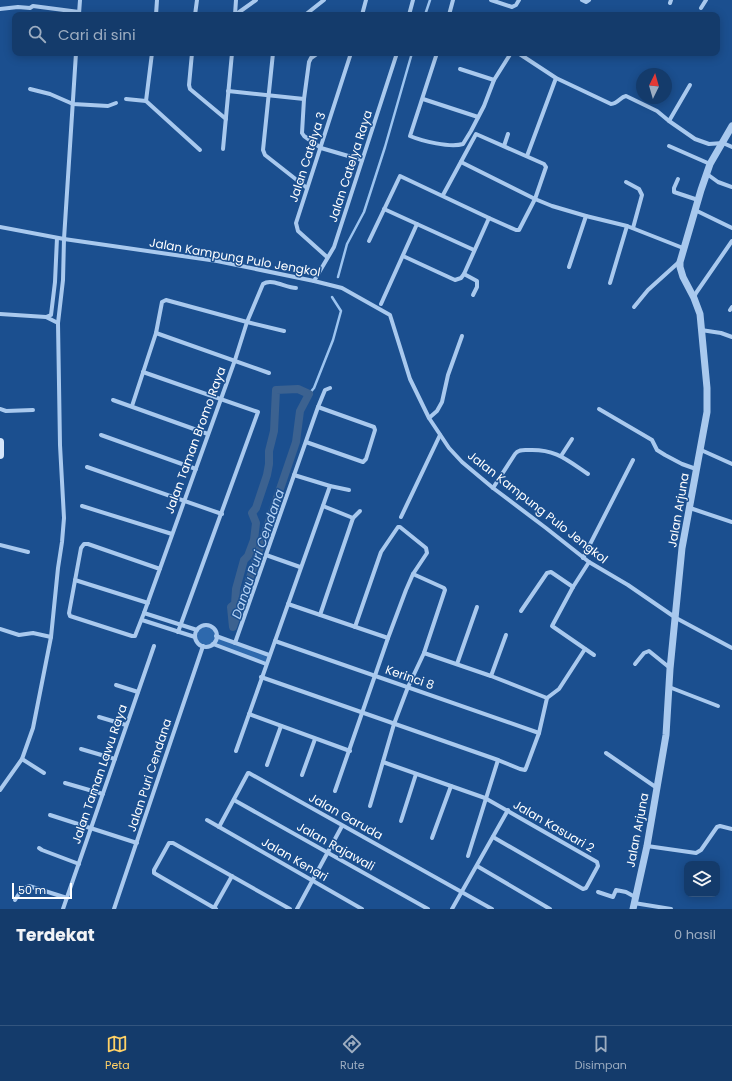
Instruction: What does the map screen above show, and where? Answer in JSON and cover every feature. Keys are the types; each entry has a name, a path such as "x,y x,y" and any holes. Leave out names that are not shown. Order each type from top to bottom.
{"main road":[{"path":"0,442 0,455"}],"street":[{"path":"79,12 80,0"},
{"path":"156,12 157,0"},
{"path":"195,12 197,0"},
{"path":"235,12 236,0"},
{"path":"239,12 256,0"},
{"path":"309,12 324,0"},
{"path":"363,12 366,0"},
{"path":"409,12 413,0"},
{"path":"450,12 454,0"},
{"path":"491,0 512,7 516,5 519,0"},
{"path":"701,8 706,0"},
{"path":"0,9 18,7 30,8 33,6 68,12"},
{"path":"0,790 22,759 33,728 51,637 62,542 64,518 60,445 58,323 63,280 64,239 76,56"},
{"path":"146,101 152,56"},
{"path":"192,56 189,85 190,89 226,119"},
{"path":"223,149 232,56"},
{"path":"273,56 270,95 263,148 264,152 307,188"},
{"path":"315,56 310,60 304,99 302,133 321,148 362,160"},
{"name":"Jalan Catelya 3","path":"327,257 298,231 296,223 350,56"},
{"name":"Jalan Catelya Raya","path":"314,281 334,247 396,56"},
{"path":"436,56 410,135 446,145 463,144 478,117 494,80 508,56"},
{"path":"523,56 556,78 611,104 614,104 623,96 626,96 657,111 695,139 709,144 723,143 732,147"},
{"path":"460,69 494,80"},
{"path":"527,156 556,78"},
{"path":"670,121 690,85"},
{"path":"30,89 50,94 73,104 108,106 116,103"},
{"path":"228,91 304,99"},
{"path":"126,99 146,101 200,150"},
{"path":"423,99 478,117"},
{"name":"Jalan Arjuna","path":"634,903 647,846 666,735 670,669 682,548 707,412 700,314 694,298 683,277 680,262 683,248 710,164 732,126"},
{"path":"369,241 400,176 489,218 518,230 536,199 546,167 544,164 476,134 443,196"},
{"path":"504,146 508,134"},
{"path":"669,146 710,164"},
{"path":"461,162 552,206 627,226 683,248"},
{"path":"707,174 718,182 732,187"},
{"path":"678,179 674,192 698,200"},
{"path":"626,182 639,188 642,193 642,198 633,228"},
{"path":"384,209 474,250"},
{"path":"695,210 732,228"},
{"path":"569,267 586,216"},
{"path":"402,256 455,280 461,278 489,218"},
{"path":"381,304 417,224"},
{"path":"610,283 627,226"},
{"name":"Jalan Kampung Pulo Jengkol","path":"0,227 57,238 217,261 332,285 342,288 390,315 410,379 429,418 440,435 462,462 583,558 628,585 676,618 732,648"},
{"path":"46,317 51,315 52,309 57,238"},
{"path":"694,298 732,242"},
{"path":"634,307 648,290 680,262"},
{"path":"464,274 477,281 477,287 473,295"},
{"name":"Jalan Taman Bromo Raya","path":"75,580 69,613 70,616 135,636 235,360 247,322 264,283 273,282 296,288"},
{"path":"132,406 156,333 163,301 166,300 284,331"},
{"path":"0,314 46,317 58,323"},
{"path":"702,330 721,333 732,338"},
{"path":"156,333 269,373"},
{"path":"429,418 442,402 448,375 462,336"},
{"path":"143,372 258,412 178,632"},
{"path":"236,643 318,407 325,390 330,388"},
{"path":"113,400 208,434"},
{"path":"306,442 363,462 366,459 375,430 374,427 318,407"},
{"path":"599,409 652,440 657,450 682,464 696,468"},
{"path":"0,410 6,412 33,410"},
{"path":"101,435 196,468"},
{"path":"401,517 440,435"},
{"path":"561,456 572,439"},
{"path":"493,488 516,451 542,449 553,452 588,474"},
{"path":"701,450 732,464"},
{"path":"583,558 633,460"},
{"path":"88,467 222,514"},
{"path":"294,475 349,490"},
{"path":"236,751 330,486"},
{"path":"82,506 172,534"},
{"path":"323,506 353,518"},
{"path":"690,508 732,522"},
{"path":"320,615 353,518 360,511"},
{"path":"335,791 388,638 414,574 427,552 426,548 398,527 381,552 355,627"},
{"path":"417,541 420,536"},
{"path":"148,603 75,580 82,546 86,544 160,569"},
{"path":"0,545 28,552"},
{"path":"266,555 300,567"},
{"path":"589,562 573,587 552,626 594,655"},
{"path":"521,611 549,572 573,587"},
{"path":"370,806 394,724 408,687 424,653 445,590 444,588 414,574"},
{"path":"288,604 388,638"},
{"path":"457,664 478,607"},
{"path":"144,613 197,630"},
{"path":"142,620 195,637"},
{"path":"213,644 216,636 214,630 209,626 202,626 197,630 195,637 198,643 202,646 213,644 266,664"},
{"path":"0,629 19,635 33,633 51,637"},
{"path":"491,676 506,635"},
{"path":"216,636 269,655"},
{"name":"Kerinci 8","path":"274,641 539,733"},
{"name":"Jalan Taman Lawu Raya","path":"63,909 154,646"},
{"name":"Jalan Puri Cendana","path":"114,909 138,842 202,646"},
{"path":"262,678 498,760 520,770 525,770 528,767 539,733 547,698 559,689 584,649"},
{"path":"635,664 644,653 649,651 670,669"},
{"path":"424,653 491,676 547,698"},
{"path":"116,685 138,692"},
{"path":"669,687 718,706"},
{"path":"248,714 350,751"},
{"path":"98,717 126,725"},
{"path":"267,765 281,726"},
{"path":"302,775 315,739"},
{"path":"81,750 115,759"},
{"path":"606,753 657,788"},
{"path":"22,759 44,772"},
{"path":"468,856 498,760"},
{"name":"Jalan Kasuari 2","path":"383,762 485,798 597,862 598,866 586,888 583,889 493,837"},
{"name":"Jalan Garuda","path":"234,800 249,773 492,909"},
{"path":"401,821 416,774"},
{"path":"65,783 103,794"},
{"path":"432,838 451,786"},
{"path":"219,827 234,800"},
{"name":"Jalan Rajawali","path":"234,800 428,909"},
{"path":"452,909 508,810"},
{"path":"50,815 91,829 138,842"},
{"name":"Jalan Kenari","path":"207,820 362,909"},
{"path":"297,909 342,826"},
{"path":"647,846 696,853 701,850 716,827 720,826 732,829"},
{"path":"232,876 215,909 154,873 154,871 169,843 172,842 232,876 290,909"},
{"path":"40,848 79,864"},
{"path":"476,866 550,909"},
{"path":"15,900 22,889 27,887 33,887 67,898"},
{"path":"598,892 613,897 616,890 626,892 634,903 671,909"}],"shaded area":[{"path":"202,626 212,628 215,631 216,636 269,655 266,664 213,644 203,646 199,644 196,641 195,633"}],"waterway":[{"path":"426,12 430,0"},
{"path":"338,277 347,244 364,212 385,147 411,56"},
{"path":"287,389 298,389 309,394 314,388 333,340 341,311 332,297"},
{"name":"Danau Puri Cendana","path":"298,389 309,394 300,411 296,442 233,627 231,607 235,604 236,589 244,560 248,556 254,540 256,523 252,513 256,508 269,464 269,451 274,431 276,390 298,389"}]}
